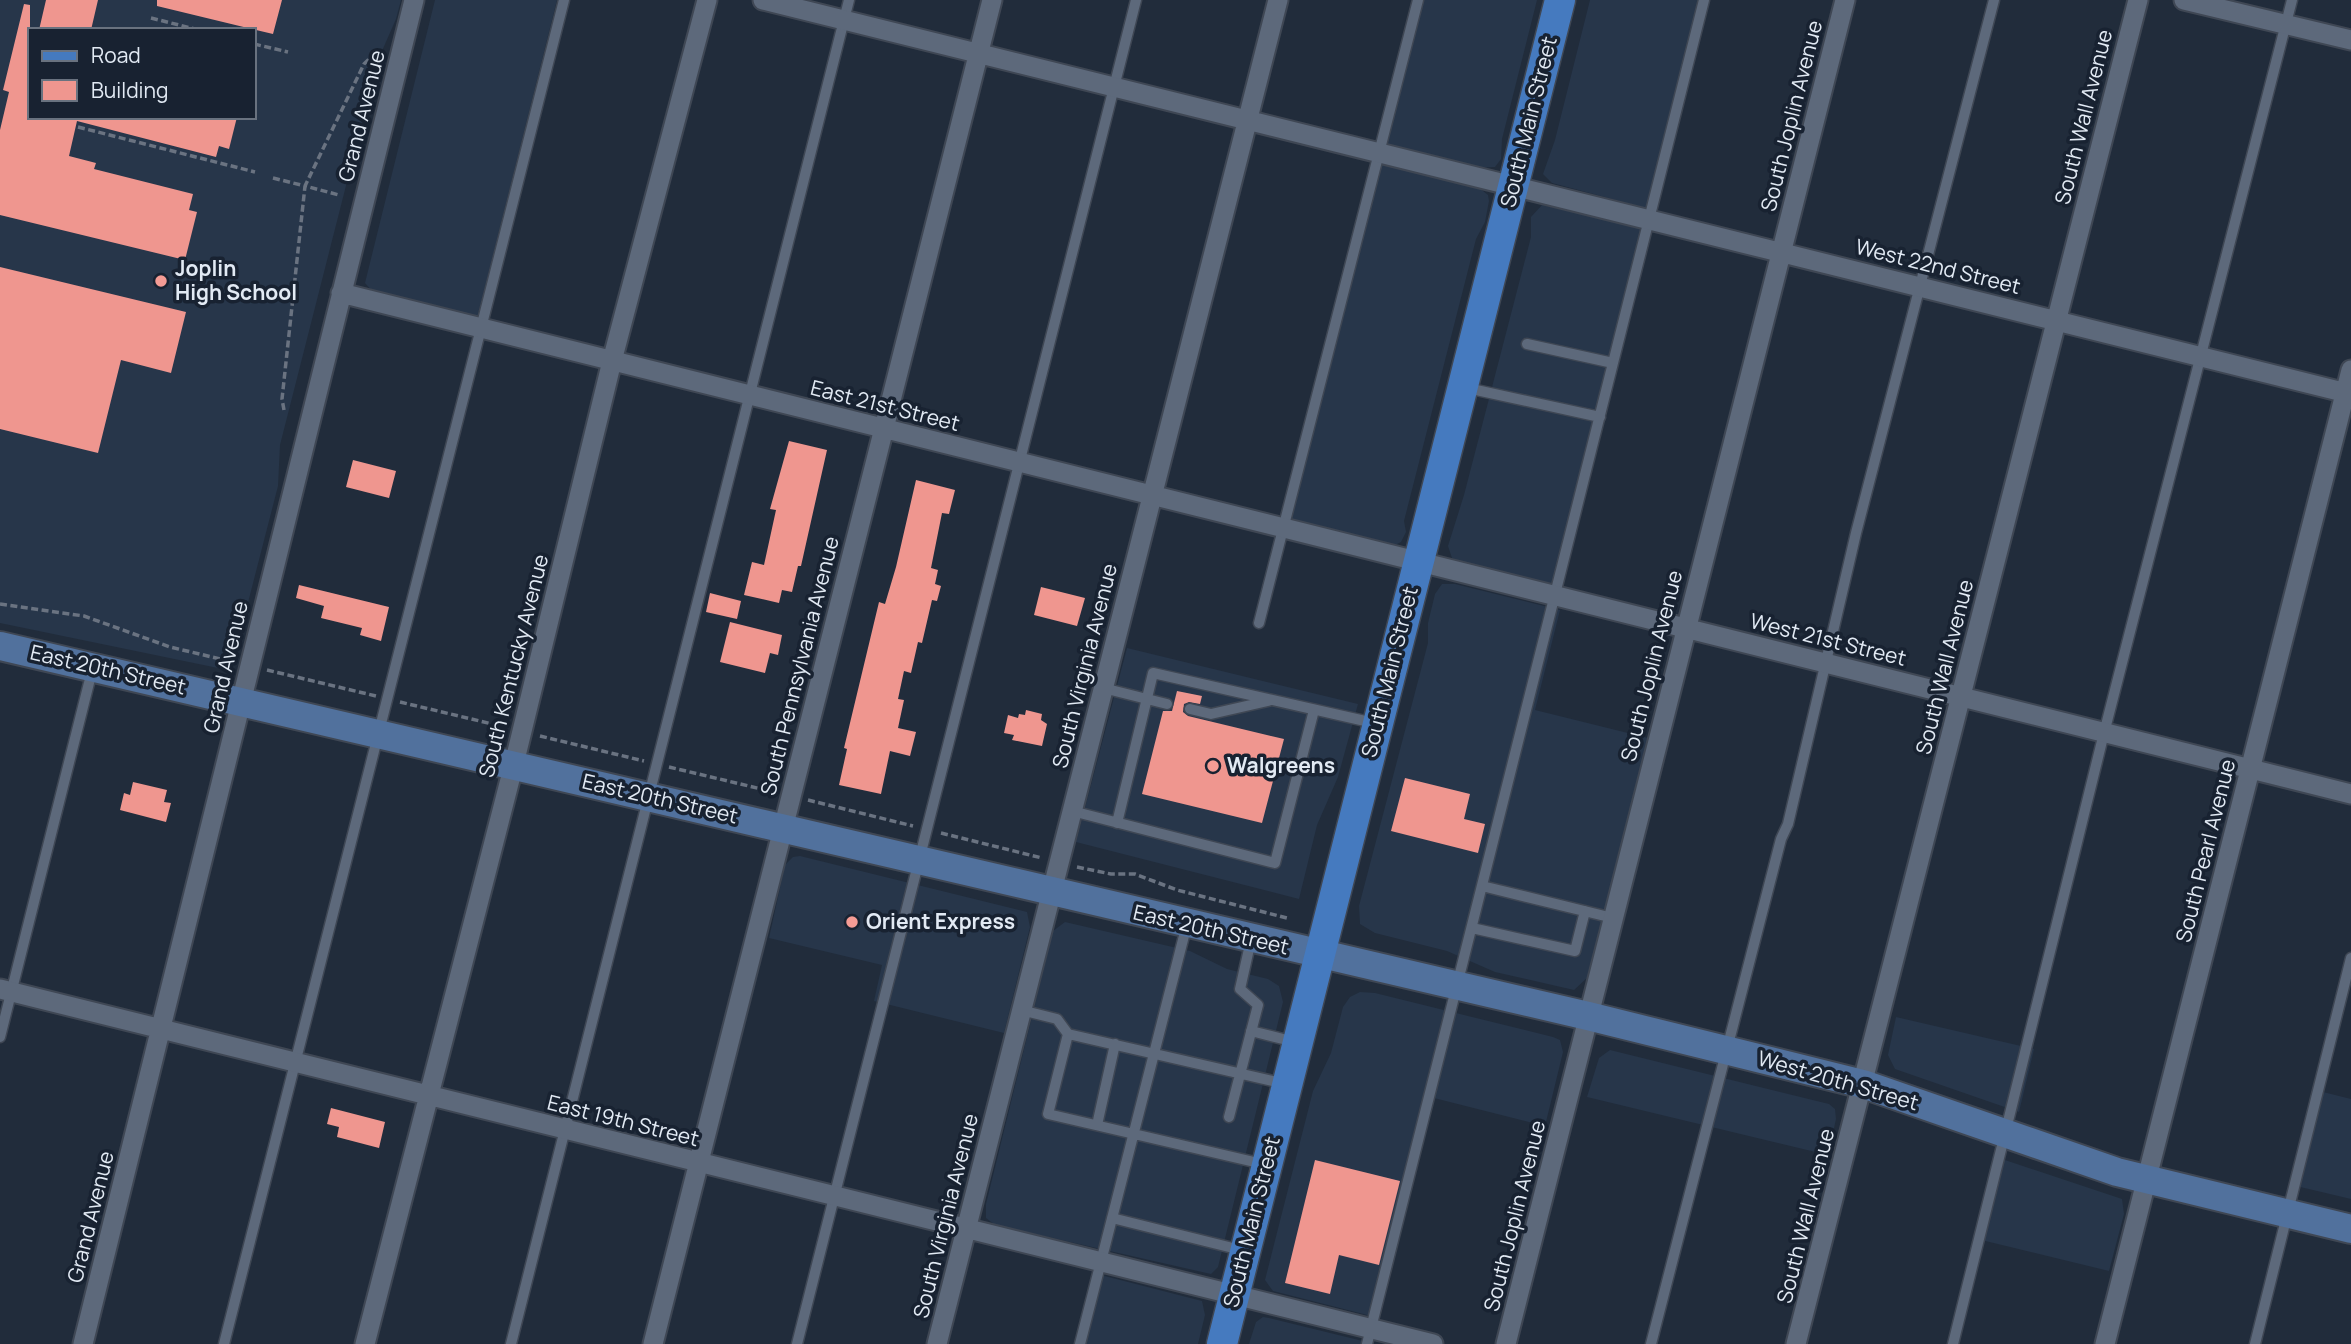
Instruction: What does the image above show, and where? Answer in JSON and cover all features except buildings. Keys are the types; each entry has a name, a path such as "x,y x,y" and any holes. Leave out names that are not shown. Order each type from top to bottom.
{"main road":[{"name":"South Main Street","path":"1222,1344 1560,0"},
{"name":"East 20th Street","path":"0,646 242,700 1319,955"},
{"name":"West 20th Street","path":"1319,955 1588,1016 1863,1084 2146,1180 2351,1229"}],"street":[{"name":"Grand Avenue","path":"83,1344 414,0"},
{"name":"South Kentucky Avenue","path":"365,1344 513,764 612,361 707,0"},
{"name":"West 22nd Street","path":"763,0 2348,393"},
{"name":"South Pennsylvania Avenue","path":"653,1344 992,0"},
{"name":"South Virginia Avenue","path":"937,1344 1278,0"},
{"name":"South Joplin Avenue","path":"1506,1344 1845,0"},
{"name":"South Wall Avenue","path":"1796,1344 2138,0"},
{"path":"2184,0 2351,40"},
{"name":"East 21st Street","path":"341,293 1417,562"},
{"name":"South Pearl Avenue","path":"2105,1344 2348,393 2351,370"},
{"name":"West 21st Street","path":"1417,562 2351,794"},
{"name":"East 19th Street","path":"6,991 1234,1295 1369,1336 1433,1344"}],"lane":[{"path":"224,1344 564,0"},
{"path":"511,1344 849,0"},
{"path":"797,1344 1136,0"},
{"path":"1259,623 1418,0"},
{"path":"1369,1336 1704,0"},
{"path":"1651,1344 1781,839 1788,824 1825,663 1994,0"},
{"path":"1953,1344 2104,733 2292,0"},
{"path":"1527,344 1613,363"},
{"path":"1461,387 1600,417"},
{"path":"0,1037 6,991 93,667"},
{"path":"1117,823 1153,673 1377,724"},
{"path":"1103,688 1167,704"},
{"path":"1190,709 1211,714 1272,700"},
{"path":"1072,811 1275,863 1314,710"},
{"path":"1482,886 1613,918"},
{"path":"1472,928 1575,951 1585,911"},
{"path":"1080,1344 1187,924"},
{"path":"1229,1117 1258,1005 1240,989 1251,939"},
{"path":"2255,1344 2351,958"},
{"path":"1021,1010 1057,1019 1068,1034 1287,1084"},
{"path":"1251,1031 1297,1043"},
{"path":"1068,1034 1048,1114 1267,1165"},
{"path":"1097,1125 1115,1044"},
{"path":"1112,1218 1245,1251"}],"path":[{"path":"151,18 191,28"},
{"path":"256,44 288,52"},
{"path":"284,410 282,399 305,186 364,64 376,52"},
{"path":"78,127 255,172"},
{"path":"273,178 339,195"},
{"path":"0,604 84,616 170,647 231,662"},
{"path":"1075,866 1111,874 1135,874 1177,890 1287,918"}],"shaded area":[{"name":"Joplin High School","path":"0,0 401,0 396,19 378,60 280,445 278,486 235,653 225,666 218,668 0,623"},
{"path":"435,0 557,0 477,319 372,291 365,283"},
{"path":"1413,0 1537,0 1502,139 1501,159 1495,167 1475,168 1378,142"},
{"path":"1590,0 1710,0 1657,211 1552,183 1543,174 1555,140"},
{"path":"1371,160 1478,187 1488,195 1489,201 1485,222 1476,239 1404,521 1406,532 1401,542 1393,546 1281,518"},
{"path":"1542,205 1651,230 1561,588 1459,561 1452,558 1448,546 1464,495 1531,237 1531,217"},
{"path":"1442,584 1455,584 1560,610 1535,710 1648,738 1588,977 1574,990 1495,972 1447,951 1375,933 1360,924 1359,906 1428,643 1428,623 1435,594"},
{"path":"1127,648 1358,704 1338,777 1317,825 1299,899 1076,842"},
{"path":"800,856 1027,912 1030,927 1004,1033 874,1001 882,965 769,938 785,865 793,857"},
{"path":"1065,922 1190,951 1227,969 1268,979 1279,986 1283,1002 1218,1267 1211,1274 995,1225 986,1218 986,1204 1053,931"},
{"path":"1360,992 1375,993 1553,1037 1560,1040 1563,1052 1545,1126 1434,1098 1379,1318 1273,1291 1265,1280 1313,1091 1331,1053 1343,1007 1350,997"},
{"path":"1896,1017 2034,1049 2019,1112 1895,1069 1888,1055"},
{"path":"1610,1050 1829,1104 1835,1109 1836,1119 1828,1155 1587,1097 1599,1058"},
{"path":"2315,1090 2351,1099 2351,1199 2292,1185"},
{"path":"1993,1156 2122,1199 2124,1214 2109,1271 1973,1238"},
{"path":"1093,1273 1202,1301 1205,1315 1198,1344 1075,1344"},
{"path":"1263,1317 1375,1344 1249,1344 1256,1322"}],"place":[{"name":"Joplin High School","path":"161,281"},
{"name":"Walgreens","path":"1213,766"},
{"name":"Orient Express","path":"852,922"}]}
